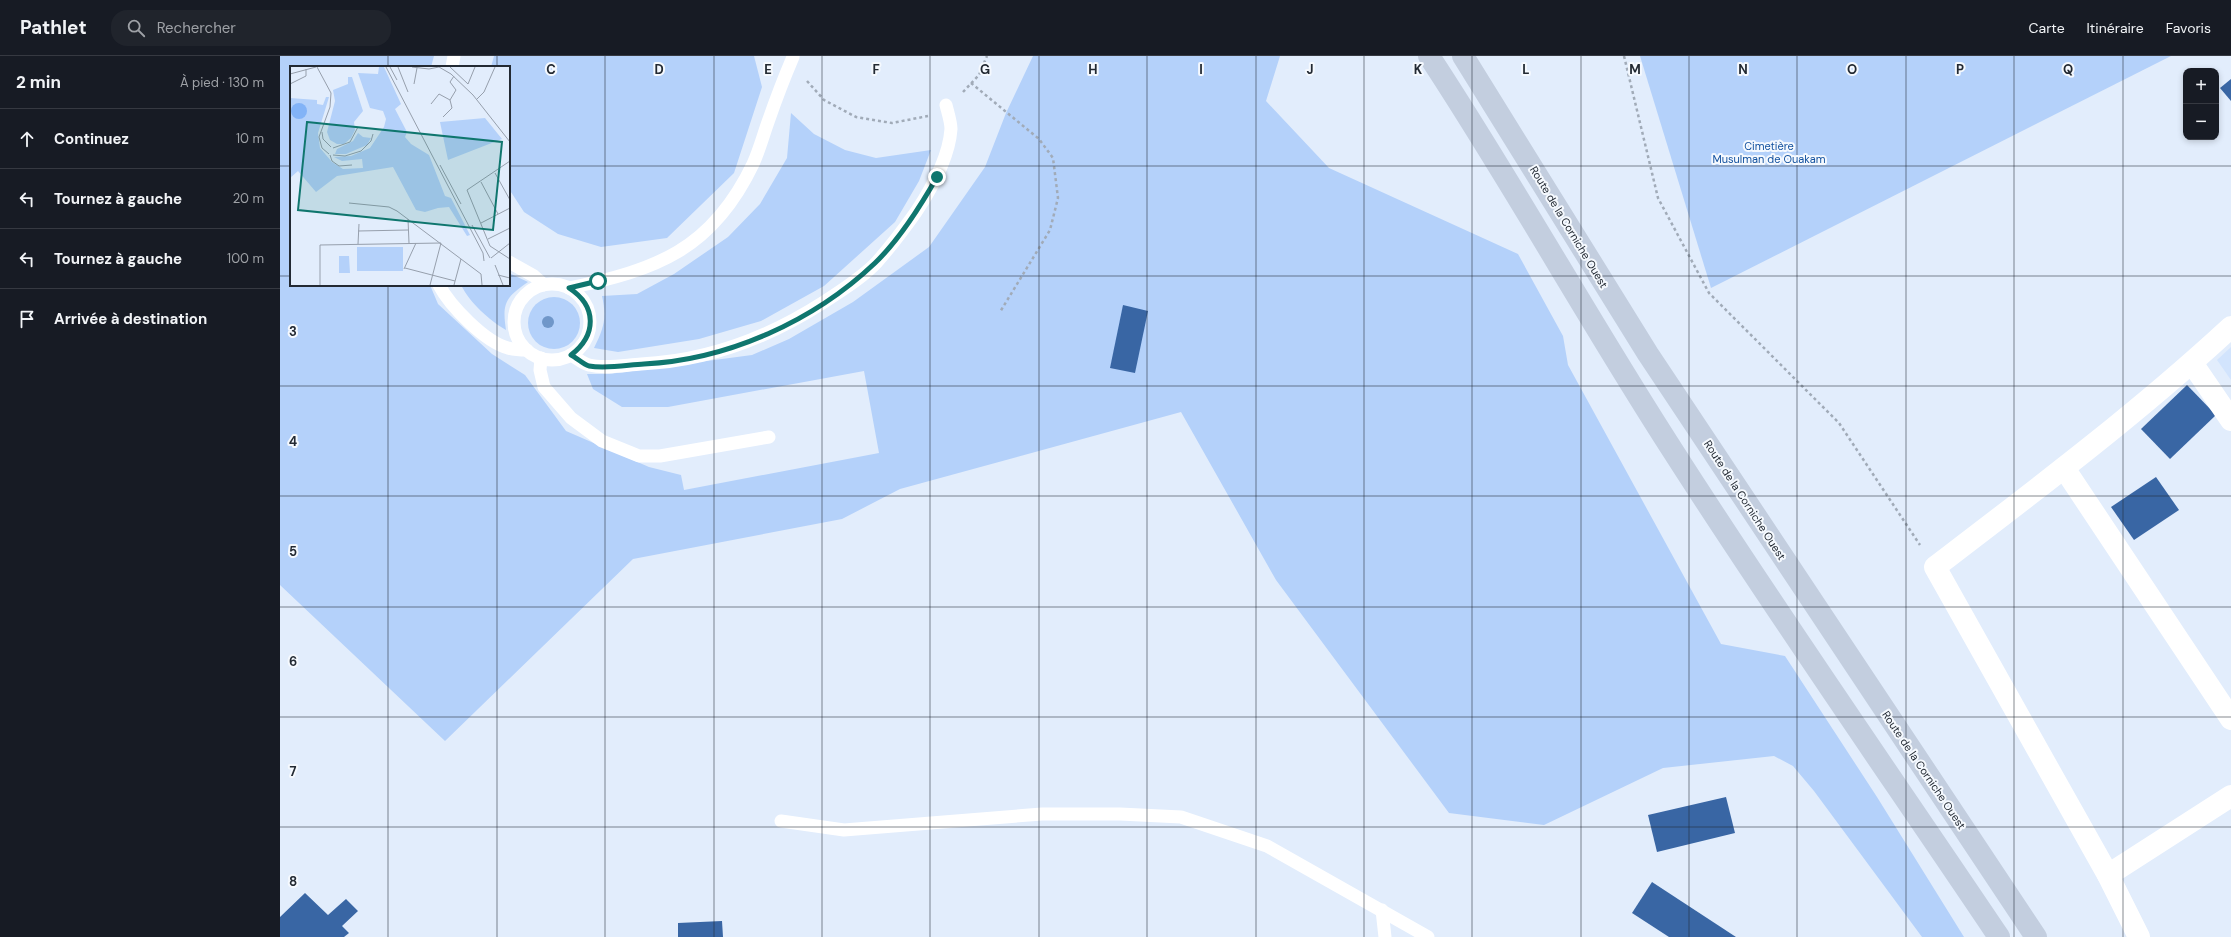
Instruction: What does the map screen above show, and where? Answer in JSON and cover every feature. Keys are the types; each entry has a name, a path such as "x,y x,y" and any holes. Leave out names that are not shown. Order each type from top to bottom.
{"highway":[{"path":"1429,56 1461,104 1594,325 1673,452 1999,937"},
{"name":"Route de la Corniche Ouest","path":"1463,56 1648,354 2036,937"}],"street":[{"path":"2139,937 2108,875 1935,567 2064,468 2192,363 2231,327"},
{"path":"2192,363 2231,420"},
{"path":"2064,468 2231,719"},
{"path":"2108,875 2231,796"}],"lane":[{"path":"452,66 454,56"},
{"path":"569,288 622,276 662,261 679,253 706,232 722,215 734,198 754,164 779,90 793,57"},
{"path":"571,355 584,364 598,366 660,363 693,358 725,350 795,321 845,288 876,262 902,232 937,177 946,154 951,128 946,105"},
{"path":"510,263 534,276 544,285"},
{"path":"557,284 569,288 584,301 590,321 589,331 585,341 571,355 556,360 541,358 527,350 519,341 515,330 514,318 517,306 524,296 533,289 544,285 557,284"},
{"path":"440,286 452,306 483,334 508,348 527,350"},
{"path":"541,358 540,370 544,387 571,418 602,441 639,456 660,456 769,438"},
{"path":"781,821 844,830 1042,814 1120,814 1181,817 1267,846 1428,937"},
{"path":"1382,910 1385,937"}],"path":[{"path":"793,57 800,73 824,100 856,117 892,123 928,116 957,99 979,75 987,56"},
{"path":"1624,56 1658,198 1709,293 1839,423 1935,567"},
{"path":"971,83 1039,139 1053,158 1058,198 1050,230 1000,312"}],"shaded area":[{"path":"2231,347 2231,380 2217,360"}],"green space":[{"path":"280,56 434,56 431,66 290,66 290,286 430,286 438,304 492,354 525,375 566,431 649,467 681,475 684,490 879,453 864,371 668,407 622,407 593,389 587,374 609,374 752,355 789,339 853,302 929,247 985,167 1006,113 1033,56 1280,56 1266,101 1329,168 1518,254 1563,336 1568,365 1721,644 1785,656 1877,797 1964,937 1922,937 1814,791 1793,766 1774,756 1663,768 1544,825 1449,813 1276,580 1181,412 900,489 842,519 633,559 445,741 280,585"},
{"path":"494,56 754,56 762,87 734,173 667,238 601,247 558,234 524,212 510,191 510,66 491,66"},
{"name":"Cimetière Musulman de Ouakam","path":"1640,56 2171,56 1711,288"},
{"path":"791,113 814,134 845,150 876,158 931,150 919,181 895,222 824,286 761,321 699,339 618,352 594,348 604,323 602,296 637,294 674,274 728,237 760,204 787,158"},
{"path":"510,273 528,282 514,292 507,302 505,307 506,330 480,310 462,286 510,286"},
{"path":"554,297 568,301 576,309 580,323 576,337 568,345 554,349 540,345 532,337 528,323 532,309 540,301"}],"building":[{"path":"2231,79 2231,101 2220,88"},
{"path":"1123,305 1148,311 1135,373 1110,368"},
{"path":"2187,385 2216,415 2170,459 2141,429"},
{"path":"2156,477 2179,510 2134,540 2111,507"},
{"path":"1726,797 1735,833 1657,852 1648,815"},
{"path":"1652,882 1736,937 1669,937 1632,913"},
{"path":"305,893 328,915 346,899 358,911 342,926 349,933 344,937 280,937 280,917"},
{"path":"722,921 723,937 678,937 678,923"}],"route":[{"path":"598,281 569,288 577,293 584,301 589,311 589,331 585,341 579,349 571,355 584,364 589,366 598,366 660,363 693,358 725,350 795,321 845,288 876,262 902,232 937,177"}]}
